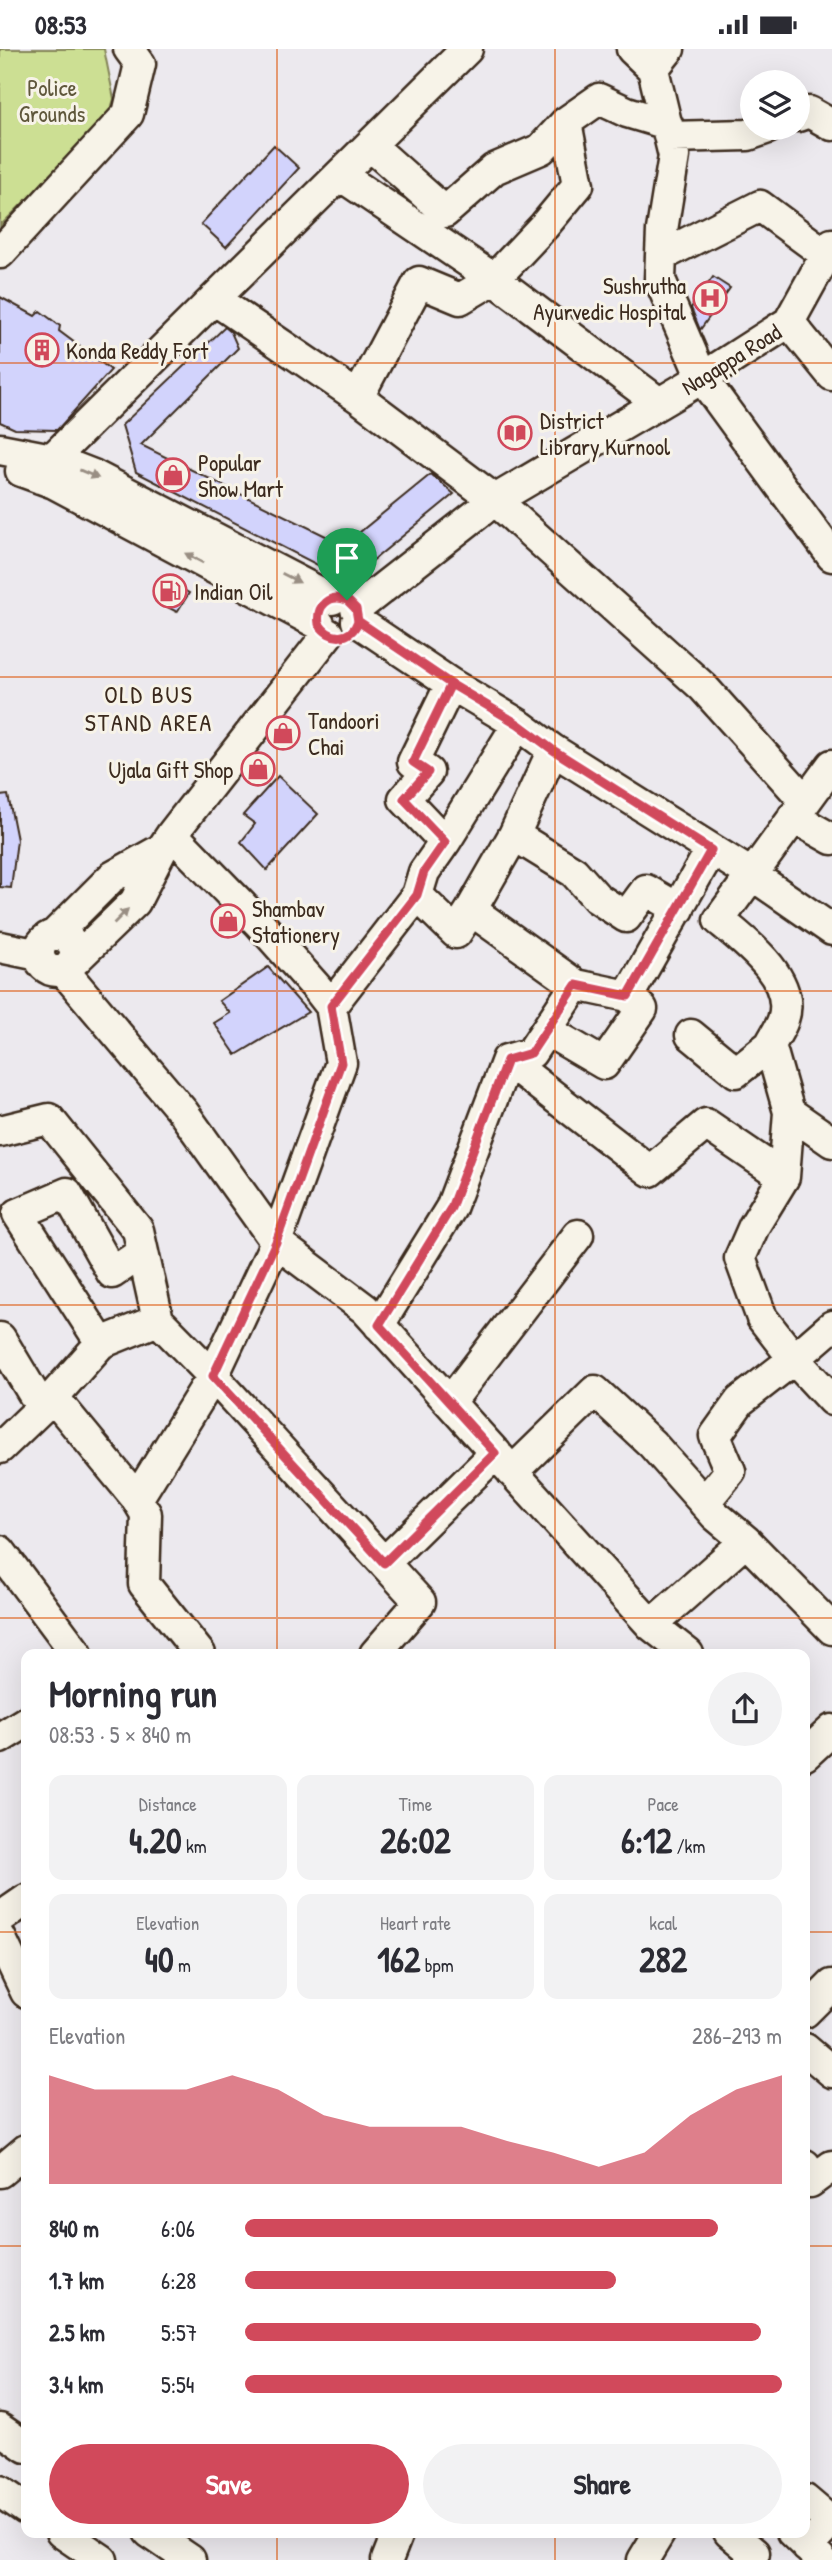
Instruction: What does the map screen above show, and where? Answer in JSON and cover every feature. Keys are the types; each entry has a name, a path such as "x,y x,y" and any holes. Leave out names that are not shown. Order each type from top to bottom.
{"street":[{"path":"46,468 467,49"},
{"path":"632,49 661,59 668,131 674,156 662,230 660,280 702,378 832,556"},
{"path":"0,253 128,114 135,57"},
{"path":"370,145 445,212 494,169 541,149 566,122 599,99 668,131 740,135"},
{"path":"810,113 832,125"},
{"path":"358,397 419,282 460,299 494,279 578,185 566,122"},
{"path":"340,175 494,279 659,404"},
{"path":"661,256 760,207 829,249"},
{"name":"Nagappa Road","path":"167,842 338,617 495,500 702,378 789,322 829,249"},
{"path":"214,299 358,397 495,500 703,687 799,809 832,839"},
{"path":"789,322 832,375"},
{"path":"0,449 46,468"},
{"path":"0,463 93,475 518,724 553,750 751,874 832,930"},
{"path":"445,842 404,799 428,772 413,762 451,684"},
{"path":"331,1006 417,895 424,872 518,724"},
{"path":"417,895 456,933 514,835 553,750"},
{"path":"691,1035 736,1072 770,1045 784,1018 783,988 762,956 719,920 832,765"},
{"path":"514,835 574,872 597,898 626,917 646,890 679,909"},
{"path":"57,956 112,877 167,842 260,924 331,1006 341,1063 276,1242 213,1376 137,1499"},
{"path":"628,996 711,850"},
{"path":"471,910 576,985 628,996 642,1009 604,1065 546,1030"},
{"path":"0,947 57,956 183,1112 276,1242 365,1309 652,1625 682,1649"},
{"path":"507,1060 531,1053 576,985"},
{"path":"770,1045 789,1112 784,1177 754,1226 740,1258 762,1318 794,1359 832,1400"},
{"path":"379,1325 451,1208 507,1060"},
{"path":"507,1060 650,1171 706,1123 784,1177"},
{"path":"789,1112 832,1142"},
{"path":"0,1131 50,1119 138,1230 158,1320 213,1376 420,1602 379,1649"},
{"path":"101,1343 19,1214 67,1193 112,1273 143,1252"},
{"path":"450,1402 578,1235"},
{"path":"0,1448 101,1343 158,1320"},
{"path":"705,1503 730,1471 715,1436 740,1401 832,1326"},
{"path":"0,1338 47,1402 137,1499 146,1514 144,1584 196,1649"},
{"path":"384,1563 504,1462 595,1391 652,1444 715,1515 747,1541 832,1629"},
{"path":"652,1625 747,1541"},
{"path":"0,1551 11,1588 72,1649"},
{"path":"0,1738 21,1725"},
{"path":"810,1748 832,1730"},
{"path":"0,1918 21,1903"},
{"path":"0,1937 15,1985"},
{"path":"810,2007 832,1985"},
{"path":"810,2053 832,2072"},
{"path":"0,2172 21,2154"},
{"path":"810,2182 832,2166"},
{"path":"0,2429 21,2444"},
{"path":"0,2491 21,2506"},
{"path":"807,2546 831,2522 810,2504"},
{"path":"70,2538 102,2560"},
{"path":"158,2538 190,2560"},
{"path":"387,2560 396,2538"},
{"path":"643,2560 656,2538"},
{"path":"735,2538 756,2558 775,2538"}],"green space":[{"name":"Police Grounds","path":"0,49 104,49 114,99 108,118 0,226"}],"building":[{"path":"274,145 299,168 226,247 201,224"},
{"path":"713,277 730,288 700,330 691,308"},
{"name":"Konda Reddy Fort","path":"0,297 35,316 40,311 60,326 59,331 111,370 57,430 15,429 0,422"},
{"path":"225,327 231,332 238,348 141,445 344,545 431,474 454,494 355,575 343,578 136,472 122,425"},
{"path":"168,581 189,593 177,612 156,601"},
{"path":"278,776 318,814 267,870 241,842 255,824 243,815"},
{"path":"8,795 17,840 11,888 0,887 0,796"},
{"path":"268,967 308,1012 236,1055 214,1023 230,1013 219,1001"}],"place":[{"name":"Sushrutha Ayurvedic Hospital","path":"710,298"},
{"name":"Konda Reddy Fort","path":"42,350"},
{"name":"District Library Kurnool","path":"515,433"},
{"name":"Popular Show Mart","path":"173,475"},
{"name":"Indian Oil","path":"170,591"},
{"name":"Tandoori Chai","path":"283,733"},
{"name":"Ujala Gift Shop","path":"258,769"},
{"name":"Shambav Stationery","path":"228,921"}],"district":[{"name":"OLD BUS STAND AREA","path":"149,708"}],"route":[{"path":"347,600 341,597 331,599 322,605 319,624 328,634 334,637 346,635 358,621 404,652 451,684 518,724 553,750 711,850 628,996 576,985 531,1053 507,1060 451,1208 379,1325 495,1453 384,1563 213,1376 276,1242 341,1063 331,1006 417,895 424,872 445,842 404,799 428,772 413,762 451,684 358,621 356,609 347,600"}]}
